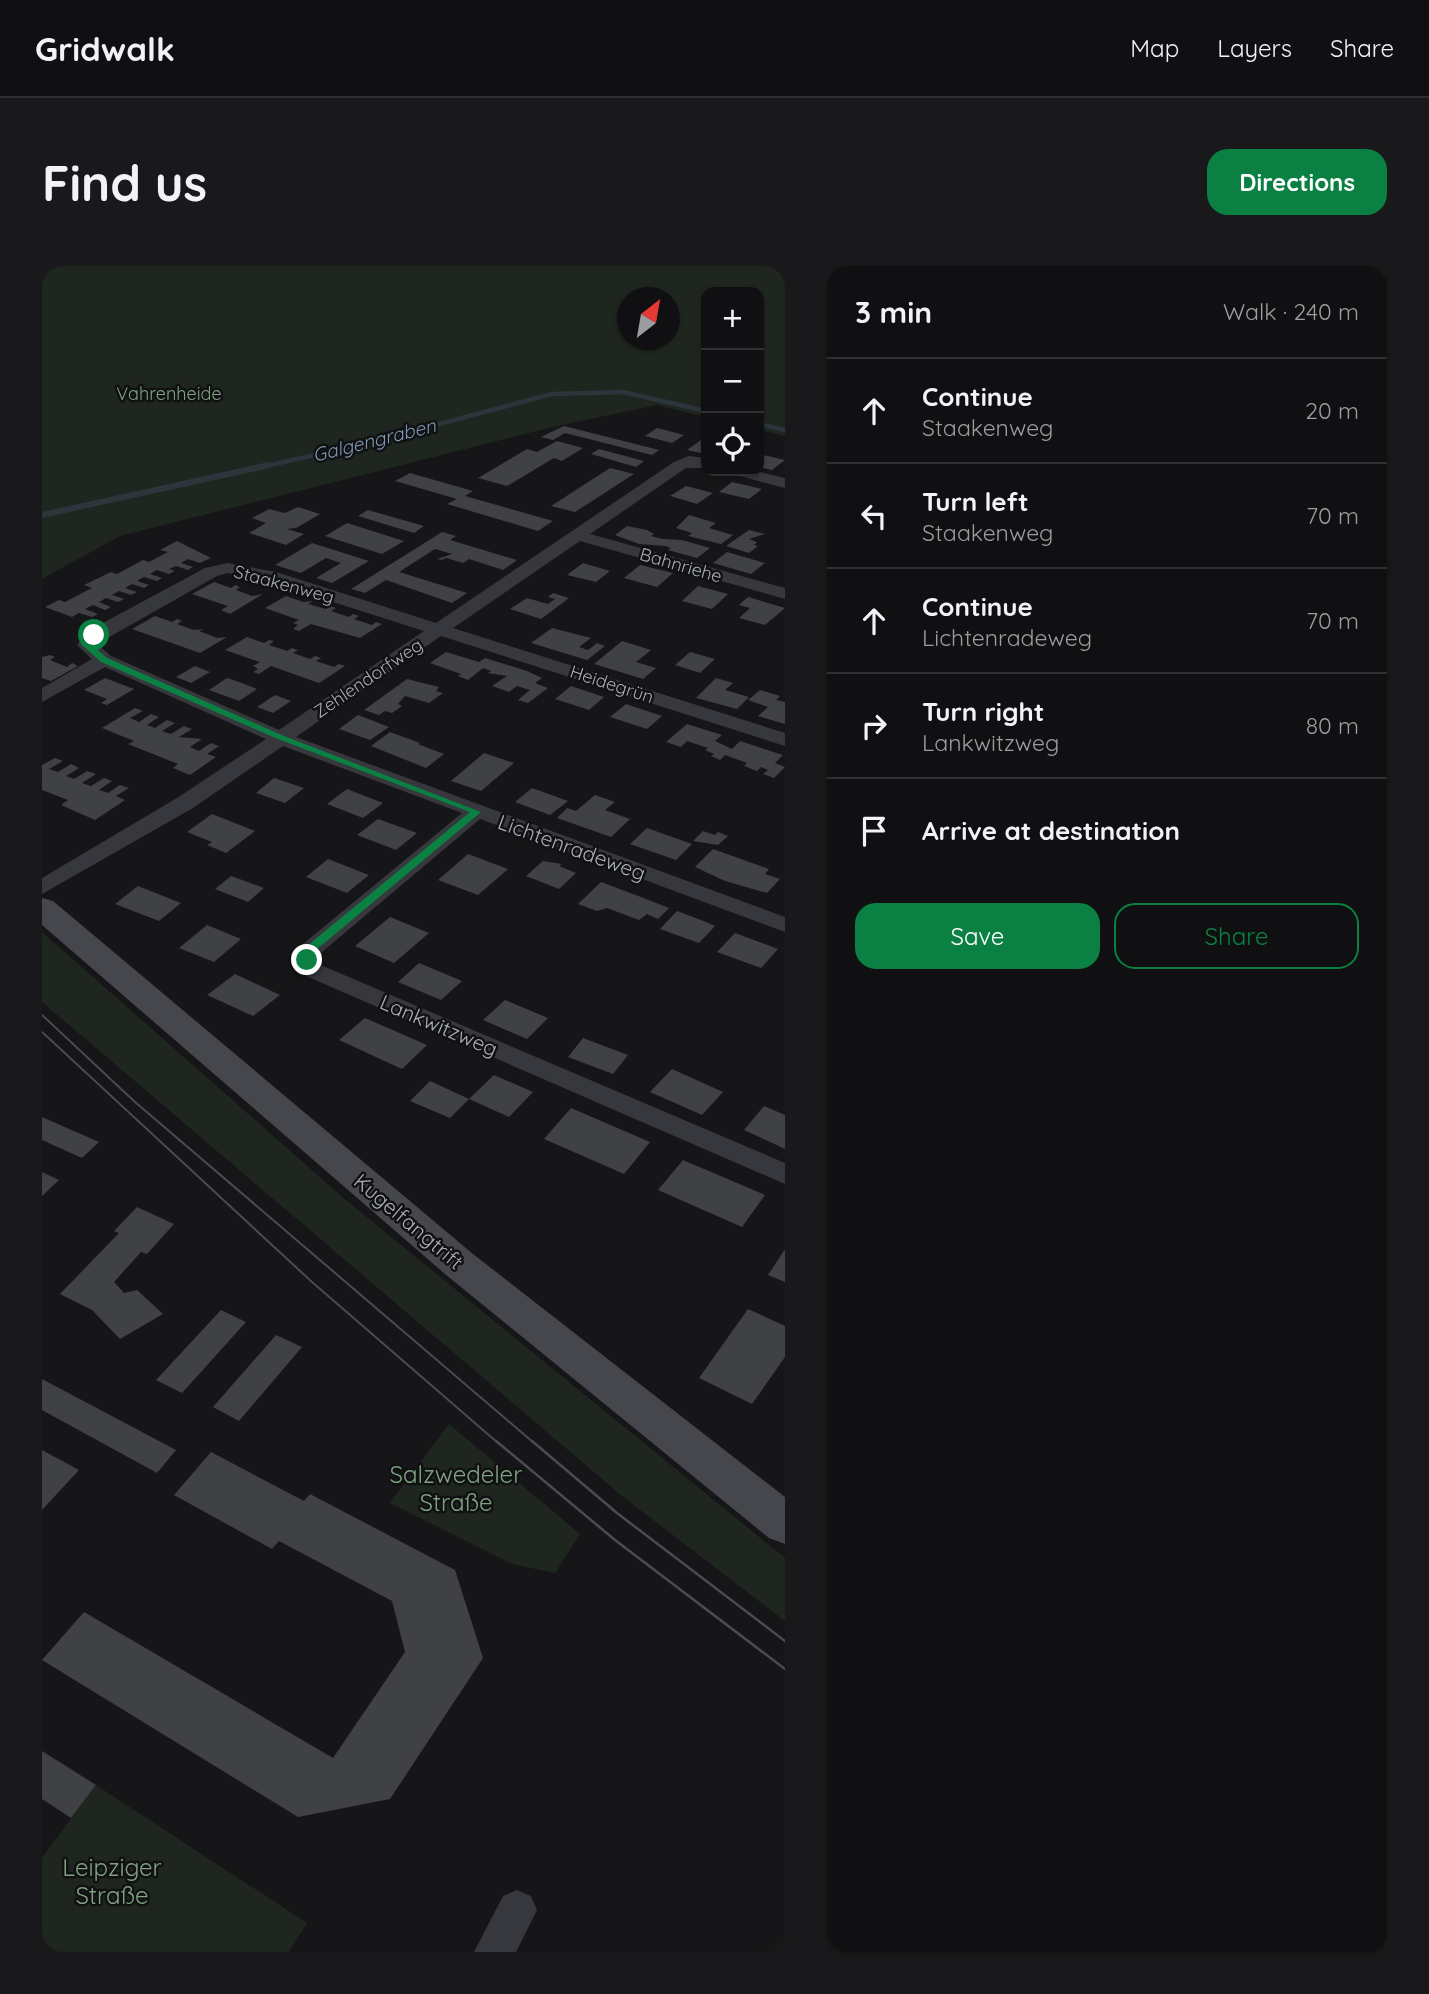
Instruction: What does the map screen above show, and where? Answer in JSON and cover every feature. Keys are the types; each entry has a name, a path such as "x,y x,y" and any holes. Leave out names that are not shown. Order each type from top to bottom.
{"street":[{"name":"Zehlendorfweg","path":"42,887 185,803 576,536 698,462"},
{"path":"758,476 785,483"},
{"name":"Bahnriehe","path":"576,536 785,594"},
{"name":"Staakenweg","path":"104,660 86,645 94,635 211,572 228,568 270,576 439,629"},
{"name":"Heidegrün","path":"439,629 785,740"},
{"path":"42,696 104,660 281,738"},
{"name":"Lichtenradeweg","path":"281,738 785,925"},
{"name":"Lankwitzweg","path":"476,812 311,948 307,960 314,971 785,1174"},
{"name":"Kugelfangtrift","path":"42,908 459,1264 785,1524"},
{"path":"494,1952 517,1910"}],"green space":[{"name":"Vahrenheide","path":"42,266 785,266 785,436 764,431 764,287 701,287 701,416 657,405 557,426 120,536 42,579"},
{"path":"42,932 347,1201 785,1558 785,1621 622,1496 42,1002"},
{"name":"Salzwedeler Straße","path":"449,1424 580,1534 555,1573 512,1564 390,1503"},
{"name":"Leipziger Straße","path":"96,1785 307,1923 289,1952 42,1952 42,1858"}],"building":[{"path":"564,426 659,450 652,455 565,433 553,440 541,437"},
{"path":"657,428 684,435 672,443 645,436"},
{"path":"701,440 701,453 687,450"},
{"path":"557,441 583,448 562,461 554,458 507,486 478,478 527,449 537,452"},
{"path":"599,449 644,461 636,467 591,454"},
{"path":"764,455 785,460 772,470 764,468"},
{"path":"610,468 634,474 575,512 551,506"},
{"path":"410,473 473,491 465,496 553,521 538,531 447,504 457,499 395,481"},
{"path":"732,482 762,489 749,499 719,492"},
{"path":"686,486 713,493 697,504 670,496"},
{"path":"298,507 320,514 296,528 287,529 304,534 286,545 249,533 266,523 252,518 269,509 285,513"},
{"path":"368,510 424,526 414,533 358,516"},
{"path":"689,515 716,523 709,528 733,535 721,544 688,536 692,533 676,528"},
{"path":"347,523 404,541 382,554 325,536"},
{"path":"627,526 647,530 654,534 651,536 682,540 710,548 697,558 668,550 671,548 665,546 639,544 615,535"},
{"path":"749,530 765,534 749,539 757,542 754,545 758,546 749,553 726,546"},
{"path":"442,532 456,536 450,540 517,560 503,570 469,559 463,563 446,558 437,559 452,554 435,549 399,572 467,593 452,603 386,580 365,593 351,589"},
{"path":"177,541 211,558 200,563 188,559 181,563 193,567 188,570 176,566 169,569 175,571 169,574 157,570 150,574 162,578 157,581 144,577 137,581 149,585 144,588 132,584 125,588 137,592 131,595 119,591 112,595 124,599 118,602 106,598 99,602 111,607 105,610 93,605 85,609 98,614 92,617 79,613 72,617 45,607 59,600 65,602 92,588 84,585 111,572 117,574 143,560 149,562 168,552 160,550"},
{"path":"312,543 369,561 332,583 316,578 341,563 326,558 301,573 275,565"},
{"path":"727,552 765,563 751,574 713,563"},
{"path":"583,563 610,571 596,582 567,575"},
{"path":"640,565 673,573 657,587 624,578"},
{"path":"214,582 231,588 235,585 240,587 236,590 252,596 263,594 230,614 221,610 228,606 192,594"},
{"path":"698,586 728,594 712,609 682,601"},
{"path":"553,593 569,598 541,619 510,609 527,598 548,604 555,599 548,597"},
{"path":"286,596 303,602 313,601 308,604 326,609 330,606 336,608 331,611 349,617 353,614 359,616 354,619 372,625 376,622 382,624 360,638 311,624 299,631 293,629 298,625 293,623 299,620 265,608"},
{"path":"748,597 785,608 765,625 739,618 750,608 739,605"},
{"path":"155,616 172,622 177,619 182,621 177,624 194,630 204,629 199,631 217,638 227,637 200,653 132,629"},
{"path":"552,628 591,638 579,647 588,650 597,643 605,646 587,660 531,643"},
{"path":"247,637 264,643 274,641 269,645 287,651 292,648 298,650 293,653 310,659 315,656 321,658 316,661 334,667 339,664 345,666 319,683 271,666 259,674 253,672 258,669 253,666 260,662 225,650"},
{"path":"622,641 651,650 636,662 656,668 643,679 594,664"},
{"path":"446,652 479,662 485,658 527,671 542,678 535,683 548,688 528,703 518,700 530,690 517,686 509,692 492,686 507,676 488,673 491,671 483,668 468,680 458,676 461,674 430,663"},
{"path":"690,652 715,659 700,673 675,665"},
{"path":"42,657 55,657 50,660 67,667 72,663 78,666 51,681 42,678"},
{"path":"195,666 210,672 191,683 176,677"},
{"path":"105,678 134,689 107,705 101,703 107,699 84,690"},
{"path":"227,678 257,689 239,701 209,690"},
{"path":"716,678 733,683 725,690 749,697 737,709 696,698"},
{"path":"407,679 439,687 436,691 443,693 429,703 405,696 398,704 402,706 392,713 385,711 379,715 364,710"},
{"path":"571,686 604,697 589,710 555,699"},
{"path":"760,690 780,696 776,700 785,702 785,724 758,716 768,707 748,700"},
{"path":"275,695 291,701 273,713 257,707"},
{"path":"626,704 662,716 647,729 610,717"},
{"path":"135,708 143,711 130,718 139,722 151,714 159,717 147,725 155,728 167,720 175,723 162,731 171,734 184,726 192,729 179,737 202,739 190,747 199,751 211,743 219,746 207,754 216,757 190,775 173,768 178,764 128,744 134,741 102,728"},
{"path":"358,715 389,727 370,740 339,729"},
{"path":"687,724 722,735 715,741 732,749 740,741 783,755 775,763 785,767 774,778 763,774 768,770 761,767 757,771 744,766 747,763 725,755 720,760 705,750 708,748 687,741 681,747 666,742"},
{"path":"390,732 444,754 426,768 371,746"},
{"path":"484,753 514,763 481,791 451,781"},
{"path":"55,758 63,761 49,769 58,772 71,764 79,768 66,776 74,779 87,771 96,774 82,783 91,786 104,778 112,781 99,790 108,793 120,785 129,788 116,796 125,800 95,820 61,805 68,800 42,790 42,765"},
{"path":"274,778 304,788 285,803 256,793"},
{"path":"532,788 568,801 550,815 515,802"},
{"path":"347,789 383,803 363,818 327,804"},
{"path":"595,795 615,802 605,810 630,819 611,837 557,818 567,808 576,811"},
{"path":"212,814 255,831 226,853 207,845 212,842 187,832"},
{"path":"378,819 417,833 396,850 357,835"},
{"path":"647,828 692,844 676,860 630,844"},
{"path":"703,831 728,836 718,845 693,841"},
{"path":"713,849 769,869 765,874 780,879 767,893 725,881 695,867"},
{"path":"468,854 508,869 478,895 438,880"},
{"path":"328,859 369,875 347,893 306,877"},
{"path":"543,861 562,864 559,866 576,873 559,889 526,876"},
{"path":"231,876 264,888 248,902 215,889"},
{"path":"601,882 669,908 658,919 647,914 639,920 607,908 597,911 578,904"},
{"path":"138,886 181,903 159,921 115,904"},
{"path":"677,911 715,926 699,943 660,929"},
{"path":"390,917 429,933 394,963 355,946"},
{"path":"207,925 241,939 214,962 179,948"},
{"path":"735,933 778,949 761,968 717,952"},
{"path":"419,963 462,981 441,1000 398,982"},
{"path":"235,974 280,995 253,1016 207,995"},
{"path":"505,1000 548,1018 527,1039 483,1020"},
{"path":"365,1018 427,1045 402,1069 339,1040"},
{"path":"583,1038 628,1055 613,1074 568,1057"},
{"path":"672,1069 723,1092 702,1115 650,1092"},
{"path":"494,1075 533,1092 509,1117 469,1099"},
{"path":"430,1081 469,1099 450,1118 410,1101"},
{"path":"764,1106 785,1115 785,1149 744,1130"},
{"path":"571,1108 650,1142 624,1174 544,1139"},
{"path":"42,1117 99,1142 82,1158 42,1140"},
{"path":"683,1160 765,1195 742,1227 658,1190"},
{"path":"42,1172 59,1180 42,1196"},
{"path":"137,1207 174,1224 147,1254 141,1252 114,1282 124,1293 137,1290 163,1314 120,1339 92,1310 60,1294 119,1233 114,1231"},
{"path":"785,1249 785,1282 768,1275"},
{"path":"748,1309 785,1326 785,1357 752,1404 699,1378"},
{"path":"221,1310 246,1322 182,1393 156,1380"},
{"path":"276,1335 302,1347 239,1421 213,1407"},
{"path":"42,1379 176,1450 157,1473 42,1410"},
{"path":"42,1450 79,1470 42,1510"},
{"path":"211,1452 304,1501 310,1494 455,1570 483,1658 390,1799 298,1817 42,1660 84,1612 333,1758 405,1652 392,1601 279,1541 272,1549 174,1495"},
{"path":"42,1751 96,1785 71,1818 42,1799"}],"waterway":[{"name":"Galgengraben","path":"261,467 360,445 552,394 623,392 701,410"},
{"name":"Galgengraben","path":"764,425 785,430"},
{"name":"Galgengraben","path":"42,515 269,465"}],"tram line":[{"path":"42,1015 135,1102 534,1443"},
{"path":"42,1032 312,1282 498,1443"},
{"path":"496,1441 615,1540 785,1669"},
{"path":"532,1441 617,1513 785,1641"}],"route":[{"path":"94,635 86,645 91,652 104,660 281,738 476,812 311,948 307,960"}]}
